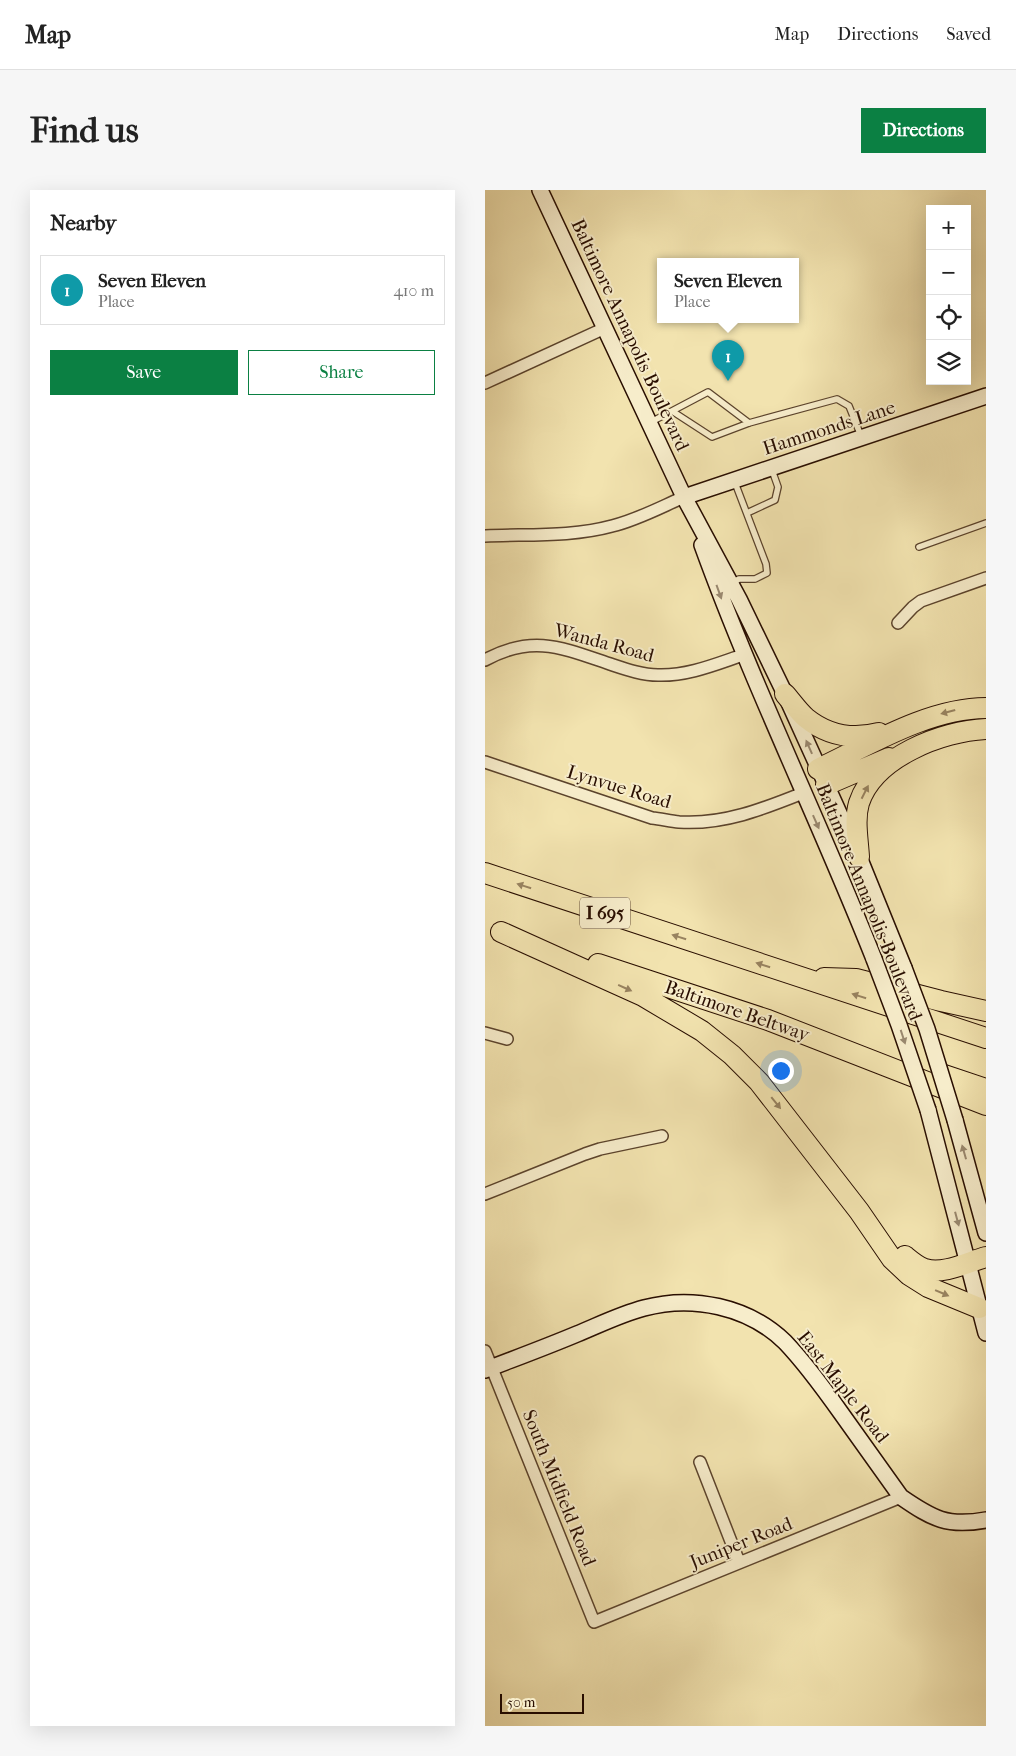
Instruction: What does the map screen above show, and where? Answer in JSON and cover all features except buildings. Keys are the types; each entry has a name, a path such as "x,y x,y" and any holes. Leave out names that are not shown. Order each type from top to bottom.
{"highway":[{"path":"785,694 805,717 832,733 849,737 867,736 912,725 961,709 986,708"},
{"path":"822,777 912,725"},
{"path":"822,777 908,750 931,740 955,733 986,729"},
{"path":"859,857 856,820 859,802 868,785 879,773 908,750"},
{"name":"I 695","path":"485,873 986,1038"},
{"path":"493,929 643,996 702,1032 732,1055 759,1082 859,1211 892,1259 909,1275 928,1287 979,1308"},
{"name":"Baltimore Beltway","path":"493,929 769,1020 986,1105"},
{"path":"801,977 856,979 941,1002 986,1011"},
{"path":"769,1020 986,1089"},
{"path":"859,1211 899,1252 925,1269 948,1269 977,1260"}],"main road":[{"name":"Baltimore Annapolis Boulevard","path":"540,190 684,497 731,584 785,694 859,857 927,1029 955,1120 986,1233"},
{"name":"Hammonds Lane","path":"684,497 986,396"},
{"name":"Baltimore Annapolis Boulevard","path":"684,497 743,655 853,904 899,1025 977,1260 979,1308 986,1333"},
{"path":"803,793 822,777"},
{"name":"East Maple Road","path":"488,1369 618,1316 643,1308 668,1303 696,1302 717,1306 742,1314 764,1326 784,1341 804,1364 901,1497 919,1509 947,1522 962,1524 986,1520"}],"street":[{"path":"485,383 605,328"},
{"path":"485,536 581,532 612,527 634,520 684,497"},
{"path":"898,623 921,600 986,578"},
{"name":"Wanda Road","path":"485,660 515,646 539,644 564,648 632,672 657,676 678,675 699,670 743,655"},
{"name":"Lynvue Road","path":"485,762 652,818 678,822 728,819 753,812 803,793"},
{"path":"485,1033 507,1039"},
{"path":"485,1194 585,1154 663,1136"},
{"name":"South Midfield Road","path":"485,1351 488,1369 594,1622"},
{"path":"700,1462 739,1562"},
{"name":"Juniper Road","path":"594,1622 901,1497"}],"lane":[{"path":"649,423 708,392 749,423"},
{"path":"671,411 712,437 749,423 837,399 849,406 862,438"},
{"path":"747,513 775,500 777,487 771,468"},
{"path":"731,584 739,579 755,578 767,573 766,564 734,480"},
{"path":"919,546 986,523"}],"place":[{"name":"Seven Eleven","path":"728,381"}]}
